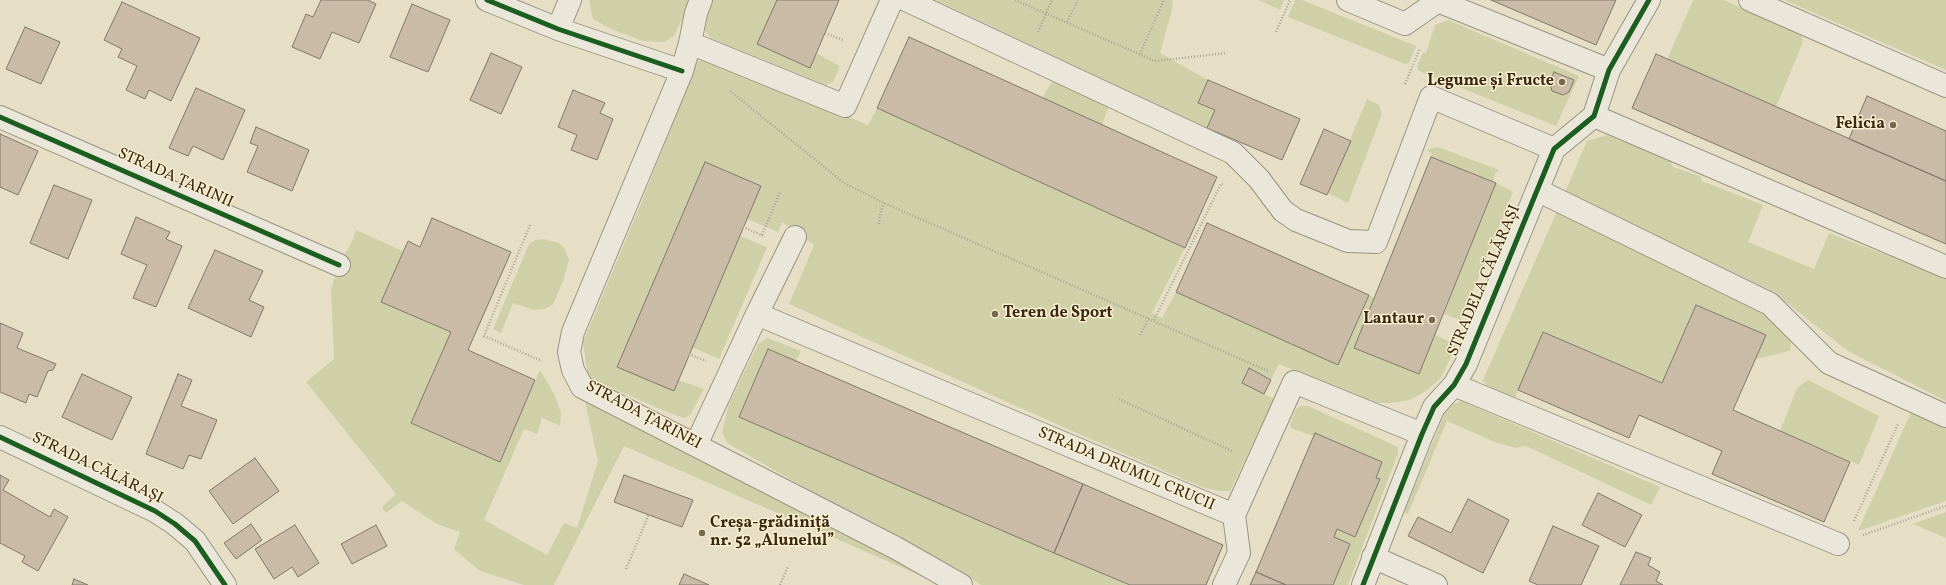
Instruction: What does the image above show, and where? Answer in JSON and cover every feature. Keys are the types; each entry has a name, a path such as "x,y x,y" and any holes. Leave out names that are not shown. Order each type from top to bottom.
{"street":[{"path":"487,0 558,29 682,71"},
{"path":"558,29 570,0"},
{"name":"STRADA ȚARINEI","path":"701,0 696,13 690,43 682,71 573,332 569,352 573,370 582,386 896,548 961,585"},
{"path":"690,43 845,106 892,0"},
{"path":"906,0 1233,153 1260,180 1283,211 1296,220 1348,241 1376,242 1431,97 1554,149"},
{"path":"1348,0 1405,24 1438,1 1609,70"},
{"path":"1649,0 1609,70 1594,116 1946,267"},
{"path":"1750,0 1946,86"},
{"name":"STRADELA CĂLĂRAȘI","path":"1362,585 1434,407 1454,385 1466,364 1554,149 1594,116"},
{"name":"STRADA ȚARINII","path":"0,117 339,265"},
{"path":"1538,190 1770,304 1829,363 1946,416"},
{"path":"696,445 757,314 795,237"},
{"name":"STRADA DRUMUL CRUCII","path":"757,314 1234,515 1294,382"},
{"path":"1294,382 1422,434"},
{"path":"1454,385 1841,542"},
{"name":"STRADA CĂLĂRAȘI","path":"0,437 155,511 175,524 195,541 225,585"},
{"path":"1224,585 1239,553 1234,515"},
{"path":"1373,557 1436,585"}],"path":[{"path":"1016,0 1155,61 1227,53"},
{"path":"1027,56 1052,0"},
{"path":"1067,22 1078,0"},
{"path":"1140,54 1164,0"},
{"path":"1276,32 1290,0"},
{"path":"1404,86 1422,43"},
{"path":"729,90 844,183 884,203 1294,382"},
{"path":"1154,320 1221,184 1260,180"},
{"path":"762,235 780,192"},
{"path":"879,224 884,203"},
{"path":"530,225 484,336 548,363"},
{"path":"1140,335 1149,318"},
{"path":"1119,399 1258,463"},
{"path":"1841,542 1910,399"},
{"path":"1841,542 1946,506"},
{"path":"626,569 649,514"},
{"path":"780,585 788,566"}],"green space":[{"path":"589,0 691,0 674,36 664,42 643,41 611,29 593,19"},
{"path":"712,0 777,0 757,44 810,68 816,53 840,66 833,82 826,85 710,38 705,30 704,19"},
{"path":"936,0 1172,0 1173,6 1160,53 1208,80 1198,103 1215,110 1207,128"},
{"path":"1258,0 1284,0 1280,10"},
{"path":"1295,0 1302,0 1416,46 1409,63 1405,64 1288,17"},
{"path":"1693,0 1724,0 1801,35 1803,42 1776,107 1667,60"},
{"path":"1784,0 1946,0 1946,70"},
{"path":"1448,20 1579,76 1556,126 1419,71 1417,66 1423,52 1426,53 1435,25"},
{"path":"703,57 868,125 877,108 1185,248 1152,313 1162,318 1176,292 1338,365 1369,295 1374,298 1354,348 1419,374 1435,335 1457,345 1440,379 1426,391 1410,400 1391,403 1372,403 1279,364 1264,394 1274,399 1230,491 1218,491 1202,487 1072,431 789,304 814,245 782,222 778,232 747,219 761,186 705,162 617,367 678,380 704,389 690,415 684,418 662,410 588,377 583,342 638,211 697,62"},
{"path":"1053,80 1106,103 1108,108 1102,125 1042,98"},
{"path":"1367,99 1379,105 1382,114 1348,203 1328,193"},
{"path":"1607,135 1670,161 1673,167 1700,176 1702,181 1763,205 1748,242 1814,269 1829,233 1946,278 1946,401 1848,351 1783,300 1719,271 1565,192 1587,141"},
{"path":"1438,147 1499,170 1495,174 1493,182 1431,157 1432,153 1427,151 1430,148"},
{"path":"1496,183 1513,192 1461,320 1444,314"},
{"path":"1557,211 1760,307 1787,332 1791,342 1790,351 1755,359 1765,335 1696,305 1662,383 1543,332 1513,402 1489,391 1483,380"},
{"path":"356,230 403,251 381,302 451,332 411,423 500,461 540,370 554,394 561,413 560,426 542,418 537,434 524,429 484,520 547,555 564,523 577,528 598,461 585,402 942,585 624,446 554,585 524,585 480,571 454,549 460,532 437,524 402,501 386,513 382,507 396,494 306,382 334,359 331,289 339,265 352,241"},
{"path":"740,236 767,247 719,359 692,347"},
{"path":"543,239 559,243 564,248 569,260 564,278 553,305 544,309 534,310 513,303 501,333 493,329 529,244 535,240"},
{"path":"768,338 801,351 796,361 768,349 739,417 1129,585 981,585 958,569 868,524 727,443 722,432 729,404 758,344"},
{"path":"1808,380 1879,416 1859,465 1780,431 1797,388"},
{"path":"1461,401 1660,487 1651,505 1526,446 1516,448 1495,442 1447,421 1408,514 1404,512 1447,407"},
{"path":"1300,406 1308,406 1398,447 1398,453 1348,585 1333,585 1350,544 1334,537 1337,529 1355,536 1379,479 1376,478 1382,462 1291,428 1290,424 1296,409"},
{"path":"1912,410 1946,427 1946,501 1858,531"},
{"path":"1946,512 1946,538 1913,524"}],"building":[{"path":"321,0 368,0 376,4 359,43 332,32 320,59 292,47 306,14 313,17"},
{"path":"777,0 839,0 810,68 757,44"},
{"path":"1491,0 1616,0 1596,45"},
{"path":"122,2 200,38 171,101 149,90 145,99 126,90 137,66 118,57 122,49 104,40"},
{"path":"412,4 450,20 428,72 390,57"},
{"path":"25,27 60,42 41,84 6,69"},
{"path":"909,37 1217,177 1185,248 877,108"},
{"path":"491,53 522,67 501,114 470,100"},
{"path":"1656,54 1946,181 1946,244 1632,108"},
{"path":"1554,72 1574,80 1569,92 1563,95 1552,91 1550,83"},
{"path":"1208,80 1300,119 1282,160 1207,128 1215,110 1198,103"},
{"path":"196,88 245,110 223,160 193,146 188,156 169,148"},
{"path":"573,90 605,103 600,113 613,119 597,160 571,150 577,135 558,127"},
{"path":"1867,96 1946,131 1946,181 1849,139"},
{"path":"256,127 309,150 292,191 247,172 258,146 250,143"},
{"path":"1324,129 1351,141 1327,195 1300,184"},
{"path":"0,134 38,151 18,195 0,187"},
{"path":"1431,157 1496,183 1419,374 1354,348"},
{"path":"705,162 761,186 674,391 617,367"},
{"path":"54,185 92,200 68,259 30,243"},
{"path":"136,217 170,232 166,239 182,246 156,307 133,298 147,265 121,254"},
{"path":"432,218 511,252 468,350 535,380 500,462 411,423 451,332 381,302 408,241 420,247"},
{"path":"1207,223 1369,295 1338,365 1176,292"},
{"path":"215,250 263,271 249,300 264,307 251,337 188,308"},
{"path":"1696,305 1766,335 1733,410 1850,462 1824,522 1712,474 1722,451 1639,415 1629,438 1518,390 1543,332 1662,383"},
{"path":"0,323 23,333 17,348 56,364 53,370 48,371 37,397 29,394 26,403 0,392"},
{"path":"768,349 1083,484 1054,553 739,417"},
{"path":"1249,368 1271,380 1264,394 1242,383"},
{"path":"82,374 132,397 112,440 62,417"},
{"path":"178,374 192,380 181,406 217,420 201,459 189,455 183,469 146,454"},
{"path":"1315,433 1382,462 1376,478 1380,479 1355,537 1337,529 1334,537 1350,544 1333,585 1286,585 1256,572"},
{"path":"255,458 279,491 233,524 209,491"},
{"path":"0,475 9,480 3,490 50,517 54,509 68,517 38,571 22,562 25,556 0,543"},
{"path":"624,475 693,500 682,527 614,502"},
{"path":"1083,484 1223,545 1206,585 1130,585 1054,553"},
{"path":"1598,493 1642,515 1625,547 1582,525"},
{"path":"1468,499 1509,520 1483,573 1408,536 1418,517 1451,533"},
{"path":"251,524 262,540 236,559 224,543"},
{"path":"295,525 319,563 298,577 292,567 274,579 255,549"},
{"path":"376,525 387,546 352,564 341,544"},
{"path":"1553,526 1599,546 1581,585 1538,585 1529,581"},
{"path":"1636,552 1651,558 1648,565 1660,572 1656,581 1663,585 1620,585"},
{"path":"1256,572 1286,585 1250,585"},
{"path":"684,574 709,585 679,585"},
{"path":"74,579 88,585 72,585"}],"cycle path":[{"path":"487,0 558,29 682,71"},
{"path":"1363,585 1422,434 1434,407 1454,385 1466,364 1554,149 1594,116 1609,70 1649,0"},
{"path":"0,117 339,265"},
{"path":"0,437 155,511 175,524 195,541 225,585"}],"place":[{"name":"Legume și Fructe","path":"1562,82"},
{"name":"Felicia","path":"1893,125"},
{"name":"Teren de Sport","path":"995,314"},
{"name":"Lantaur","path":"1432,320"},
{"name":"Creșa-grădiniță nr. 52 „Alunelul”","path":"702,533"}]}
